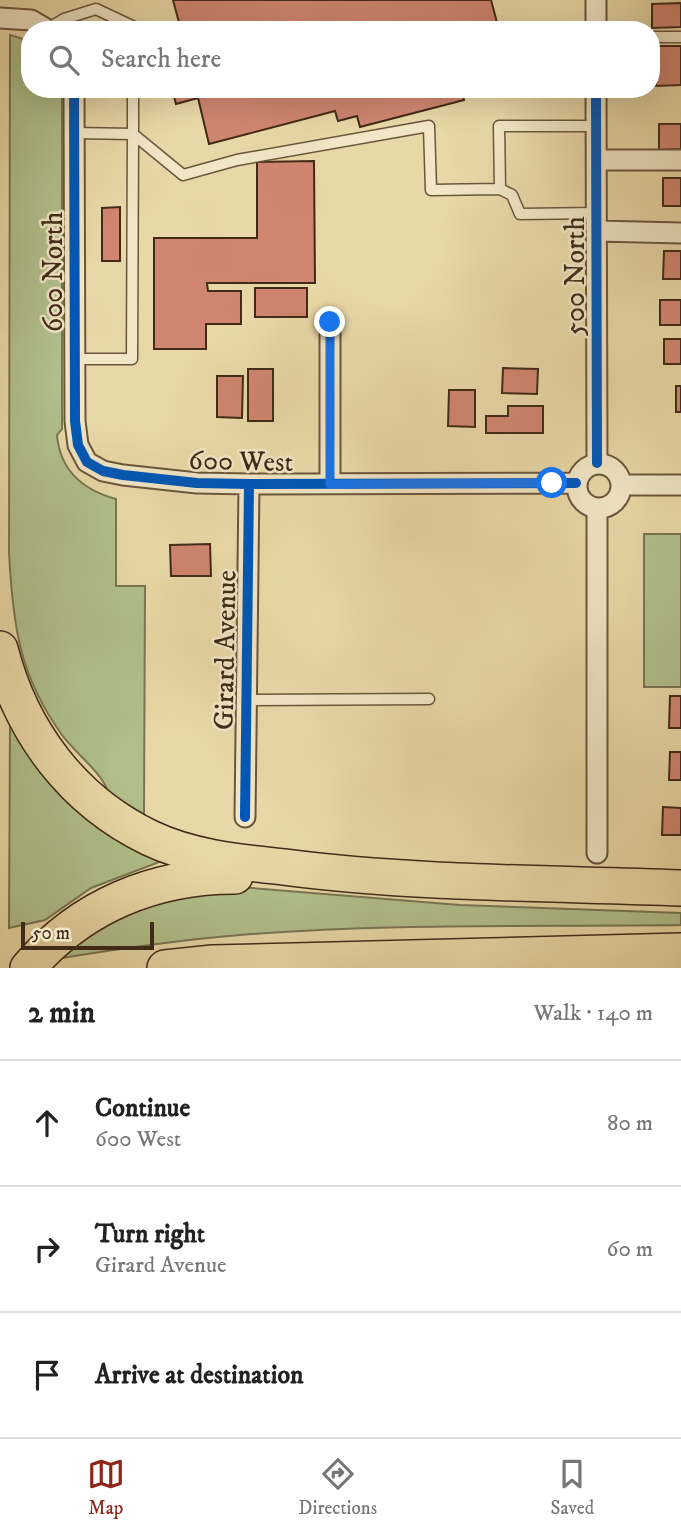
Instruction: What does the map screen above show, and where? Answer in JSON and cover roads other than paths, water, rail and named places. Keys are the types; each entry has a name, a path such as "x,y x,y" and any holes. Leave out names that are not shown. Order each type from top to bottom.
{"highway":[{"path":"0,649 16,697 36,736 64,774 100,808 137,832 177,849 219,859 389,878 681,888"},
{"path":"28,968 53,942 111,902 157,884 207,876 321,872"},
{"path":"165,968 213,963 681,951"}],"street":[{"path":"596,0 596,21"},
{"path":"0,18 33,21"},
{"name":"600 North","path":"74,98 75,421 81,454"},
{"name":"500 North","path":"596,98 597,463"},
{"path":"597,160 681,160"},
{"path":"597,222 681,233"},
{"path":"330,322 330,484"},
{"name":"600 West","path":"81,454 95,468 113,474 197,483 576,483"},
{"path":"597,463 614,469 621,485 616,500 608,506 597,508 582,500 576,483 583,469 597,463"},
{"name":"Girard Avenue","path":"245,817 249,484"},
{"path":"621,485 681,485"},
{"path":"597,508 597,853"}],"lane":[{"path":"61,21 96,9 121,21"},
{"path":"660,37 681,37"},
{"path":"75,359 132,359 133,98"},
{"path":"500,189 499,126 597,126"},
{"path":"74,133 133,134 183,175 237,160 429,127 431,190 500,189 512,195 520,214 597,222"},
{"path":"246,700 429,699"}]}
